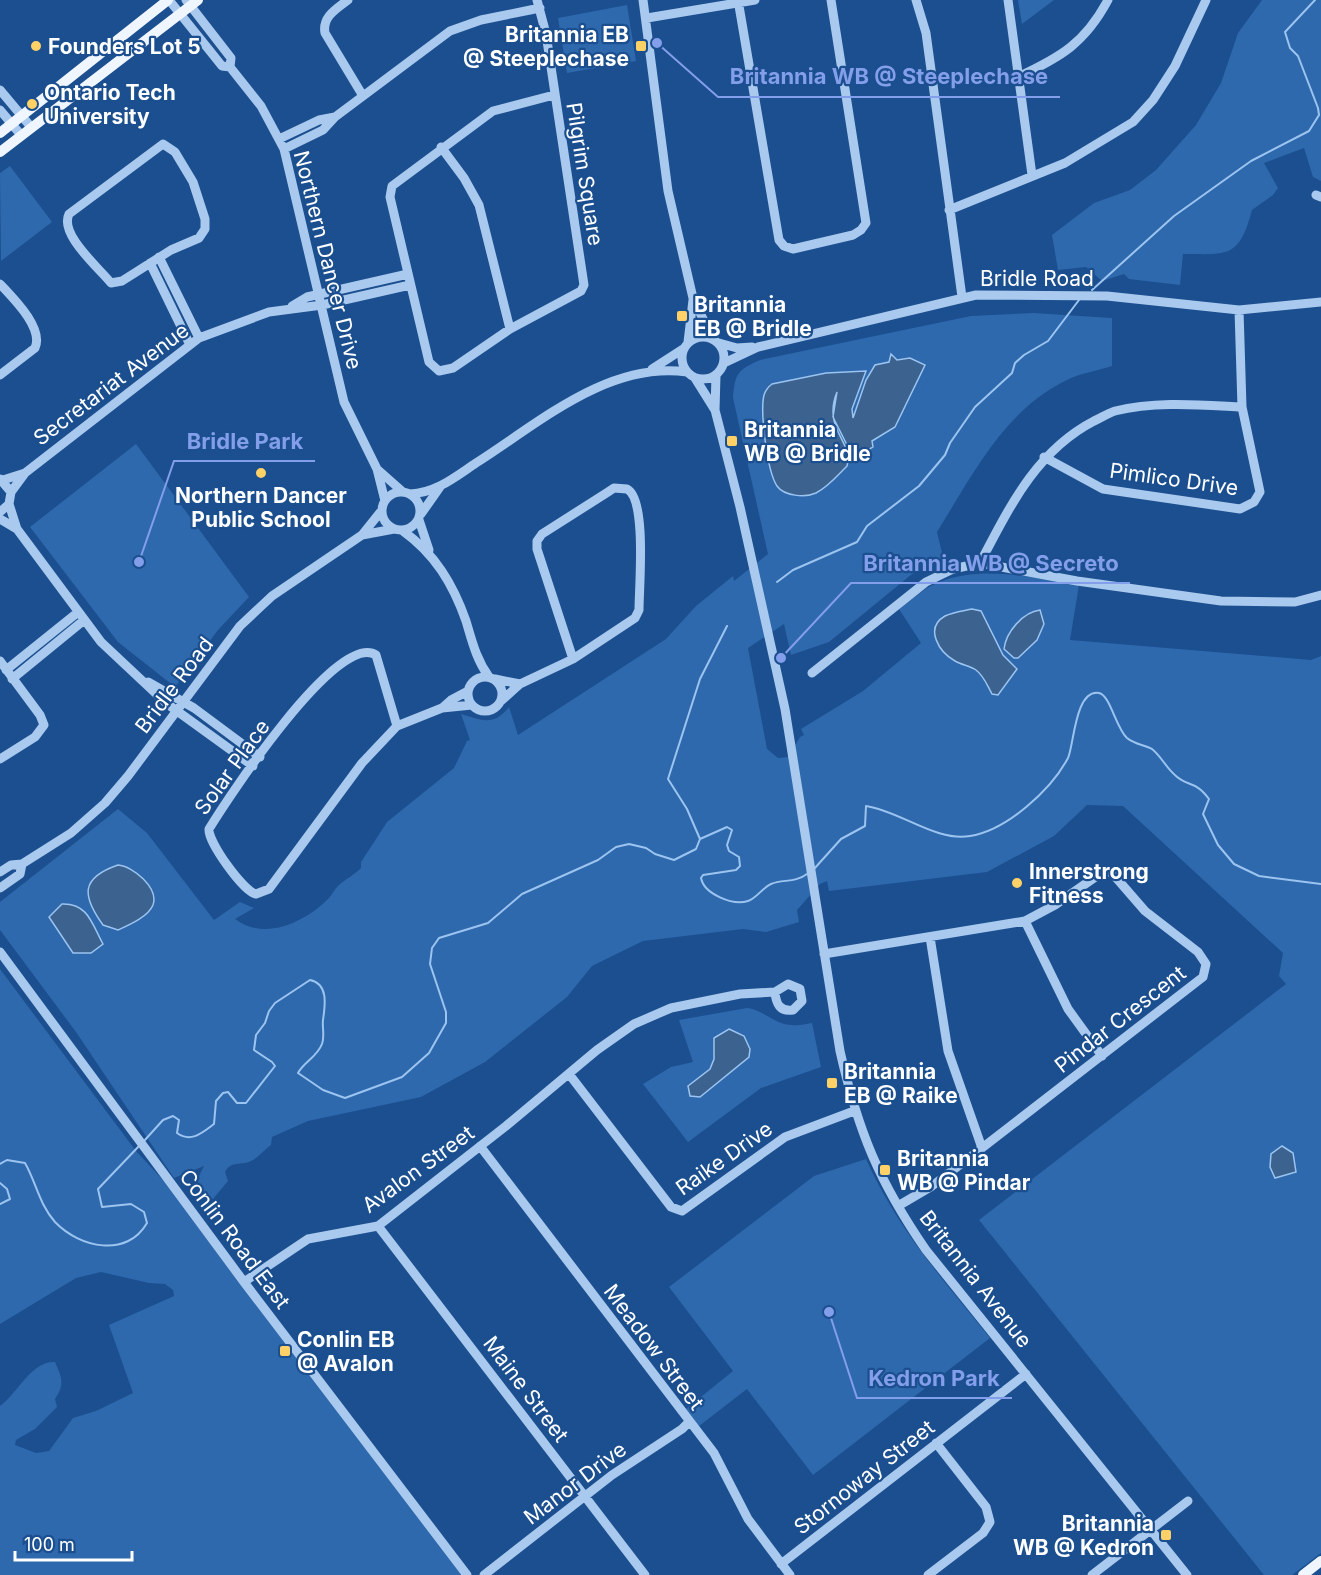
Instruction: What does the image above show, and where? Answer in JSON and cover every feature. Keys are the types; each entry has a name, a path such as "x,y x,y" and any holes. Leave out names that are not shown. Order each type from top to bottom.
{"main road":[{"path":"0,134 169,0"},
{"path":"0,152 180,14 189,1"},
{"path":"1303,1575 1321,1561"}],"street":[{"name":"Northern Dancer Drive","path":"169,0 222,66 230,67 261,106 284,149 344,402 377,470 383,505"},
{"path":"348,0 327,18 324,26 325,33 363,96"},
{"path":"643,0 668,191 693,298 715,341 724,352 724,363 716,375 714,410"},
{"path":"646,18 755,0"},
{"path":"738,2 779,240 784,246 793,249 853,235 866,223 831,0"},
{"path":"916,0 926,33 962,297"},
{"path":"1008,0 1032,175"},
{"path":"1018,77 1071,50 1100,15 1108,0"},
{"path":"949,210 1065,163 1133,122 1153,100 1175,66 1206,0"},
{"name":"Northern Dancer Drive","path":"189,1 231,58 230,67"},
{"path":"284,149 323,130 335,117 450,31 538,4 554,95"},
{"path":"0,90 31,127"},
{"name":"Pilgrim Square","path":"554,95 584,285 581,291 510,329 453,368 439,371 429,362 390,192 396,182 441,147 493,111 554,95"},
{"path":"0,110 21,135"},
{"path":"279,139 319,120 335,117"},
{"path":"163,144 175,152 193,182 205,219 205,229 199,238 159,257 122,281 111,283 68,233 66,220 69,214 163,144"},
{"path":"441,147 464,178 479,205 510,329"},
{"path":"159,257 199,338"},
{"path":"150,263 190,345"},
{"name":"Secretariat Avenue","path":"290,307 307,297 408,274"},
{"path":"0,284 36,330 38,342 36,348 0,375"},
{"name":"Secretariat Avenue","path":"11,492 25,473 199,338 247,319 290,307 322,305 410,285"},
{"name":"Bridle Road","path":"715,341 737,348 758,347 976,295 1107,296 1239,310 1321,302"},
{"path":"693,298 682,361 714,410"},
{"name":"Pimlico Drive","path":"1044,457 1103,489 1240,509 1254,502 1260,492 1242,407 1239,310"},
{"path":"431,555 385,522 383,505 391,494 442,486 586,394 621,377 650,370 702,336 715,341"},
{"name":"Bridle Road","path":"724,363 758,347"},
{"path":"650,370 707,379 716,375"},
{"path":"980,564 1015,497 1044,457 1072,432 1114,411 1169,404 1242,407"},
{"name":"Britannia Avenue","path":"714,410 740,507 791,748 840,1051 854,1111 868,1149 898,1206 926,1250 1187,1575"},
{"name":"Northern Dancer Drive","path":"377,470 407,493"},
{"name":"Secretariat Avenue","path":"2,480 25,473"},
{"path":"2,480 11,492 9,504 17,529 83,621 114,656 177,710 253,766"},
{"path":"398,530 411,529 442,486"},
{"path":"476,656 469,687 472,705 479,710 489,711 520,684 573,659 631,623 639,609 639,521 634,494 627,489 614,488 542,534 537,541 537,549 573,659"},
{"path":"407,493 418,502 431,555 453,591 476,656 502,690 501,701"},
{"path":"0,512 9,504"},
{"name":"Bridle Road","path":"0,872 11,865 22,864 71,833 105,803 128,776 222,649 253,613 292,582 362,535 383,505"},
{"path":"0,519 17,529"},
{"name":"Bridle Road","path":"362,535 398,530"},
{"path":"812,673 926,582 953,569 980,564 1077,581 1221,600 1295,602 1321,595"},
{"path":"6,670 77,613"},
{"path":"12,679 56,646 83,621"},
{"name":"Solar Place","path":"397,726 380,661 376,655 365,651 341,663 314,687 260,756 213,822 208,834 246,889 256,894 269,889 362,763 397,726 442,708 472,705"},
{"path":"0,661 40,715 44,725 35,738 0,759"},
{"path":"138,676 183,701 260,756"},
{"path":"469,687 477,678 492,678 520,684"},
{"name":"Solar Place","path":"442,708 469,687"},
{"name":"Bridle Road","path":"0,888 20,874 22,864"},
{"name":"Pindar Crescent","path":"824,954 1025,921 1055,905 1098,872 1108,871 1145,911 1203,957 1206,968 1203,977 932,1186 898,1206"},
{"path":"1025,921 1068,1009 1102,1056"},
{"path":"930,938 948,1051 982,1148"},
{"name":"Conlin Road East","path":"0,952 244,1282 467,1575"},
{"name":"Avalon Street","path":"244,1282 308,1239 378,1226 617,1034 650,1016 718,997 775,993"},
{"name":"Raike Drive","path":"569,1074 671,1207 682,1211 786,1137 854,1111"},
{"name":"Meadow Street","path":"480,1146 714,1453 748,1519 790,1575"},
{"name":"Maine Street","path":"378,1226 645,1575"},
{"name":"Stornoway Street","path":"781,1564 1026,1374"},
{"name":"Manor Drive","path":"484,1575 585,1497 689,1422"},
{"path":"928,1575 983,1533 990,1522 986,1507 936,1443"},
{"path":"1092,1575 1188,1501"}],"shaded area":[{"path":"1018,0 1054,0 1022,24"},
{"path":"1262,0 1321,0 1321,181 1313,177 1304,148 1264,163 1278,188 1273,195 1252,210 1242,238 1230,250 1211,254 1183,254 1180,285 1129,279 1124,274 1102,281 1086,267 1058,270 1052,235 1094,203 1130,190 1156,170 1196,125 1221,83 1238,33"},
{"path":"627,5 636,61 567,73 558,18"},
{"path":"10,166 52,222 1,261 0,173"},
{"path":"1033,313 1112,318 1112,366 1067,380 1045,393 1007,427 977,467 937,532 944,561 912,574 829,642 791,655 784,624 748,648 767,749 778,758 788,757 800,737 804,735 801,729 863,691 921,643 899,609 932,585 971,574 1007,574 1079,585 1070,640 1311,660 1321,656 1321,1553 1292,1575 1264,1575 979,1220 1286,984 1279,976 1283,953 1123,806 1087,805 1054,836 987,872 829,891 827,881 820,884 797,910 799,922 766,932 743,929 643,941 592,966 567,997 485,1062 421,1097 308,1121 272,1137 271,1145 256,1158 227,1168 225,1172 228,1181 213,1199 206,1198 197,1180 204,1166 174,1178 76,1032 0,930 0,902 118,809 147,833 214,920 240,902 254,908 235,919 258,929 283,926 307,916 329,898 339,885 361,868 361,862 387,822 454,768 467,741 470,740 461,714 481,720 492,720 509,707 518,735 666,639 696,606 733,576 734,581 768,554 733,398 736,378 742,370 760,360 971,316"},
{"path":"891,354 897,360 910,358 925,365 895,427 872,441 873,447 857,457 852,455 834,419 848,457 847,466 816,493 795,495 784,492 773,478 767,455 763,403 769,386 826,373 866,371 852,409 853,418 866,380 875,365 889,362"},
{"path":"136,444 249,597 218,630 175,687 118,642 30,527"},
{"path":"972,609 981,611 1003,655 1017,669 998,695 992,694 976,670 949,657 936,640 935,627 939,621 945,616"},
{"path":"1040,610 1044,624 1037,640 1018,658 1014,658 1004,649 1008,636 1022,619"},
{"path":"118,865 131,869 143,879 149,885 154,898 153,905 147,913 118,930 103,925 91,905 88,889 97,876"},
{"path":"62,904 78,907 83,911 92,922 103,944 91,953 73,953 49,917"},
{"path":"0,969 136,1151 177,1195 465,1575 0,1575 0,1406 32,1372 46,1363 55,1362 61,1381 55,1399 57,1407 35,1429 16,1440 15,1445 36,1453 49,1451 73,1418 96,1411 133,1393 109,1325 174,1296 173,1290 165,1284 149,1283 101,1272 76,1278 0,1324"},
{"path":"747,1008 786,1024 812,1023 821,1067 761,1088 688,1142 643,1084 671,1067 693,1062 679,1020"},
{"path":"729,1029 744,1036 750,1049 749,1057 700,1097 690,1096 688,1086 710,1069 714,1059 714,1038"},
{"path":"1282,1146 1293,1153 1296,1172 1275,1178 1270,1167 1271,1154"},
{"path":"866,1159 878,1184 906,1230 990,1338 813,1475 747,1389 699,1426 686,1409 733,1371 669,1287 814,1176"}],"waterway":[{"path":"1092,290 1174,216 1251,161 1309,131 1319,115 1318,108 1298,56 1290,48 1285,32 1315,0"},
{"path":"777,582 793,570 857,542 867,526 919,486 945,455 950,443 975,407 1012,373 1015,363 1048,341 1079,300"},
{"path":"700,839 687,809 668,779 700,679 727,626"},
{"path":"814,869 841,839 865,826 866,806 944,835 957,837 970,836 999,826 1026,807 1051,783 1068,758 1080,708 1091,694 1099,693 1106,699 1127,738 1152,749 1176,776 1196,786 1209,799 1203,814 1218,845 1234,864 1259,876 1321,884"},
{"path":"144,1141 163,1120 173,1116 179,1120 177,1133 187,1137 201,1133 214,1124 216,1101 223,1093 228,1092 237,1103 246,1103 275,1066 254,1050 256,1035 275,1003 310,980 316,982 323,991 323,1038 317,1052 298,1073 323,1090 345,1098 402,1077 429,1053 446,1023 446,1012 430,964 432,948 439,938 488,923 522,894 598,860 616,847 629,844 646,848 655,854 674,860 696,849 700,839 727,827 732,830 727,845 729,851 739,857 740,866 736,870 703,875 701,878 703,884 713,894 735,902 748,901 771,884 798,879 807,874"},
{"path":"0,1164 7,1160 25,1163 45,1208 65,1231 90,1243 116,1245 138,1234 147,1223 144,1212 131,1204 102,1207 98,1189 140,1145"},
{"path":"0,1183 7,1189 10,1199 0,1204"}],"place":[{"name":"Britannia WB @ Steeplechase","path":"657,43"},
{"name":"Founders Lot 5","path":"36,46"},
{"name":"Britannia EB @ Steeplechase","path":"641,46"},
{"name":"Ontario Tech University","path":"32,104"},
{"name":"Britannia EB @ Bridle","path":"682,316"},
{"name":"Britannia WB @ Bridle","path":"732,441"},
{"name":"Northern Dancer Public School","path":"261,473"},
{"name":"Bridle Park","path":"139,562"},
{"name":"Britannia WB @ Secreto","path":"781,658"},
{"name":"Innerstrong Fitness","path":"1017,883"},
{"name":"Britannia EB @ Raike","path":"832,1083"},
{"name":"Britannia WB @ Pindar","path":"885,1170"},
{"name":"Kedron Park","path":"829,1312"},
{"name":"Conlin EB @ Avalon","path":"285,1351"},
{"name":"Britannia WB @ Kedron","path":"1166,1535"}]}
